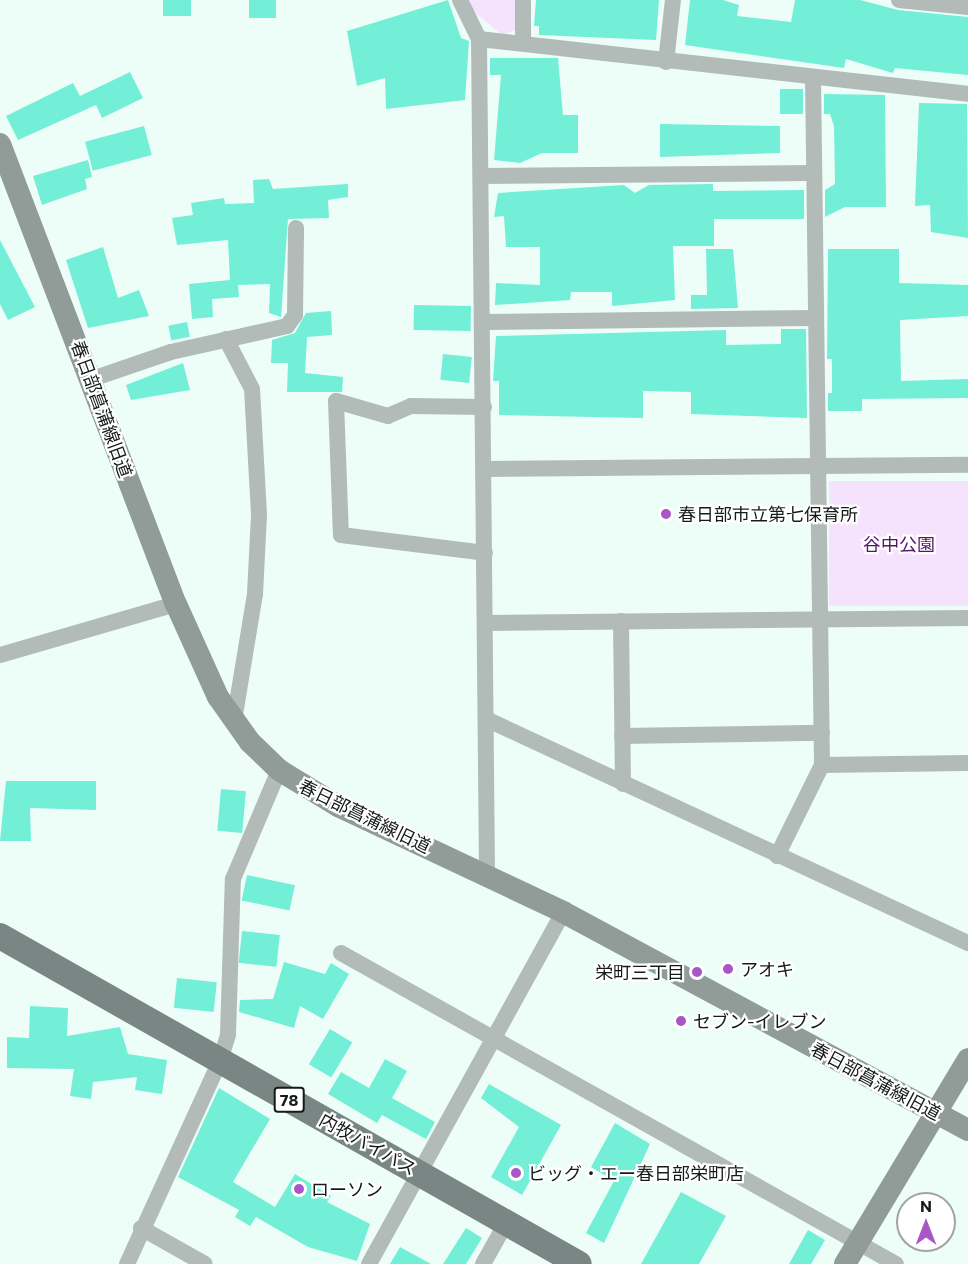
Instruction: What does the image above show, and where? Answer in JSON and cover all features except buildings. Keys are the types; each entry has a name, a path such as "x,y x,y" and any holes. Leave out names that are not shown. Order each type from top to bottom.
{"main road":[{"name":"内牧バイパス","path":"0,936 579,1264"}],"street":[{"path":"460,0 479,39 483,176 487,875"},
{"path":"523,0 523,44"},
{"path":"666,62 673,0"},
{"path":"899,0 968,7"},
{"path":"479,39 813,79 968,94"},
{"path":"777,856 822,765 813,79"},
{"name":"春日部菖蒲線旧道","path":"0,144 92,379 176,604 234,721 279,770 338,806 563,912 968,1130"},
{"path":"483,176 814,172"},
{"path":"92,379 226,339 287,326 295,315 296,228"},
{"path":"484,322 816,318"},
{"path":"226,339 252,389 259,515 255,594 234,721"},
{"path":"484,407 411,406 388,416 336,401 340,535 484,553"},
{"path":"484,470 968,465"},
{"path":"0,655 176,604"},
{"path":"485,623 968,618"},
{"path":"621,621 623,784"},
{"path":"486,719 968,943"},
{"path":"622,736 822,733"},
{"path":"822,765 968,763"},
{"path":"127,1264 141,1228 220,1061 228,1034 233,879 279,770"},
{"path":"369,1264 563,912"},
{"path":"341,953 896,1264"},
{"path":"845,1264 933,1111 968,1059"},
{"path":"483,1264 506,1223"},
{"path":"141,1228 205,1264"}],"green space":[{"path":"469,0 515,0 515,30 502,35 473,11"},
{"name":"谷中公園","path":"829,481 968,481 968,606 829,606"}],"place":[{"name":"春日部市立第七保育所","path":"666,514"},
{"name":"アオキ","path":"728,969"},
{"name":"栄町三丁目","path":"697,972"},
{"name":"セブン-イレブン","path":"681,1021"},
{"name":"ビッグ・エー春日部栄町店","path":"516,1173"},
{"name":"ローソン","path":"299,1189"}]}
